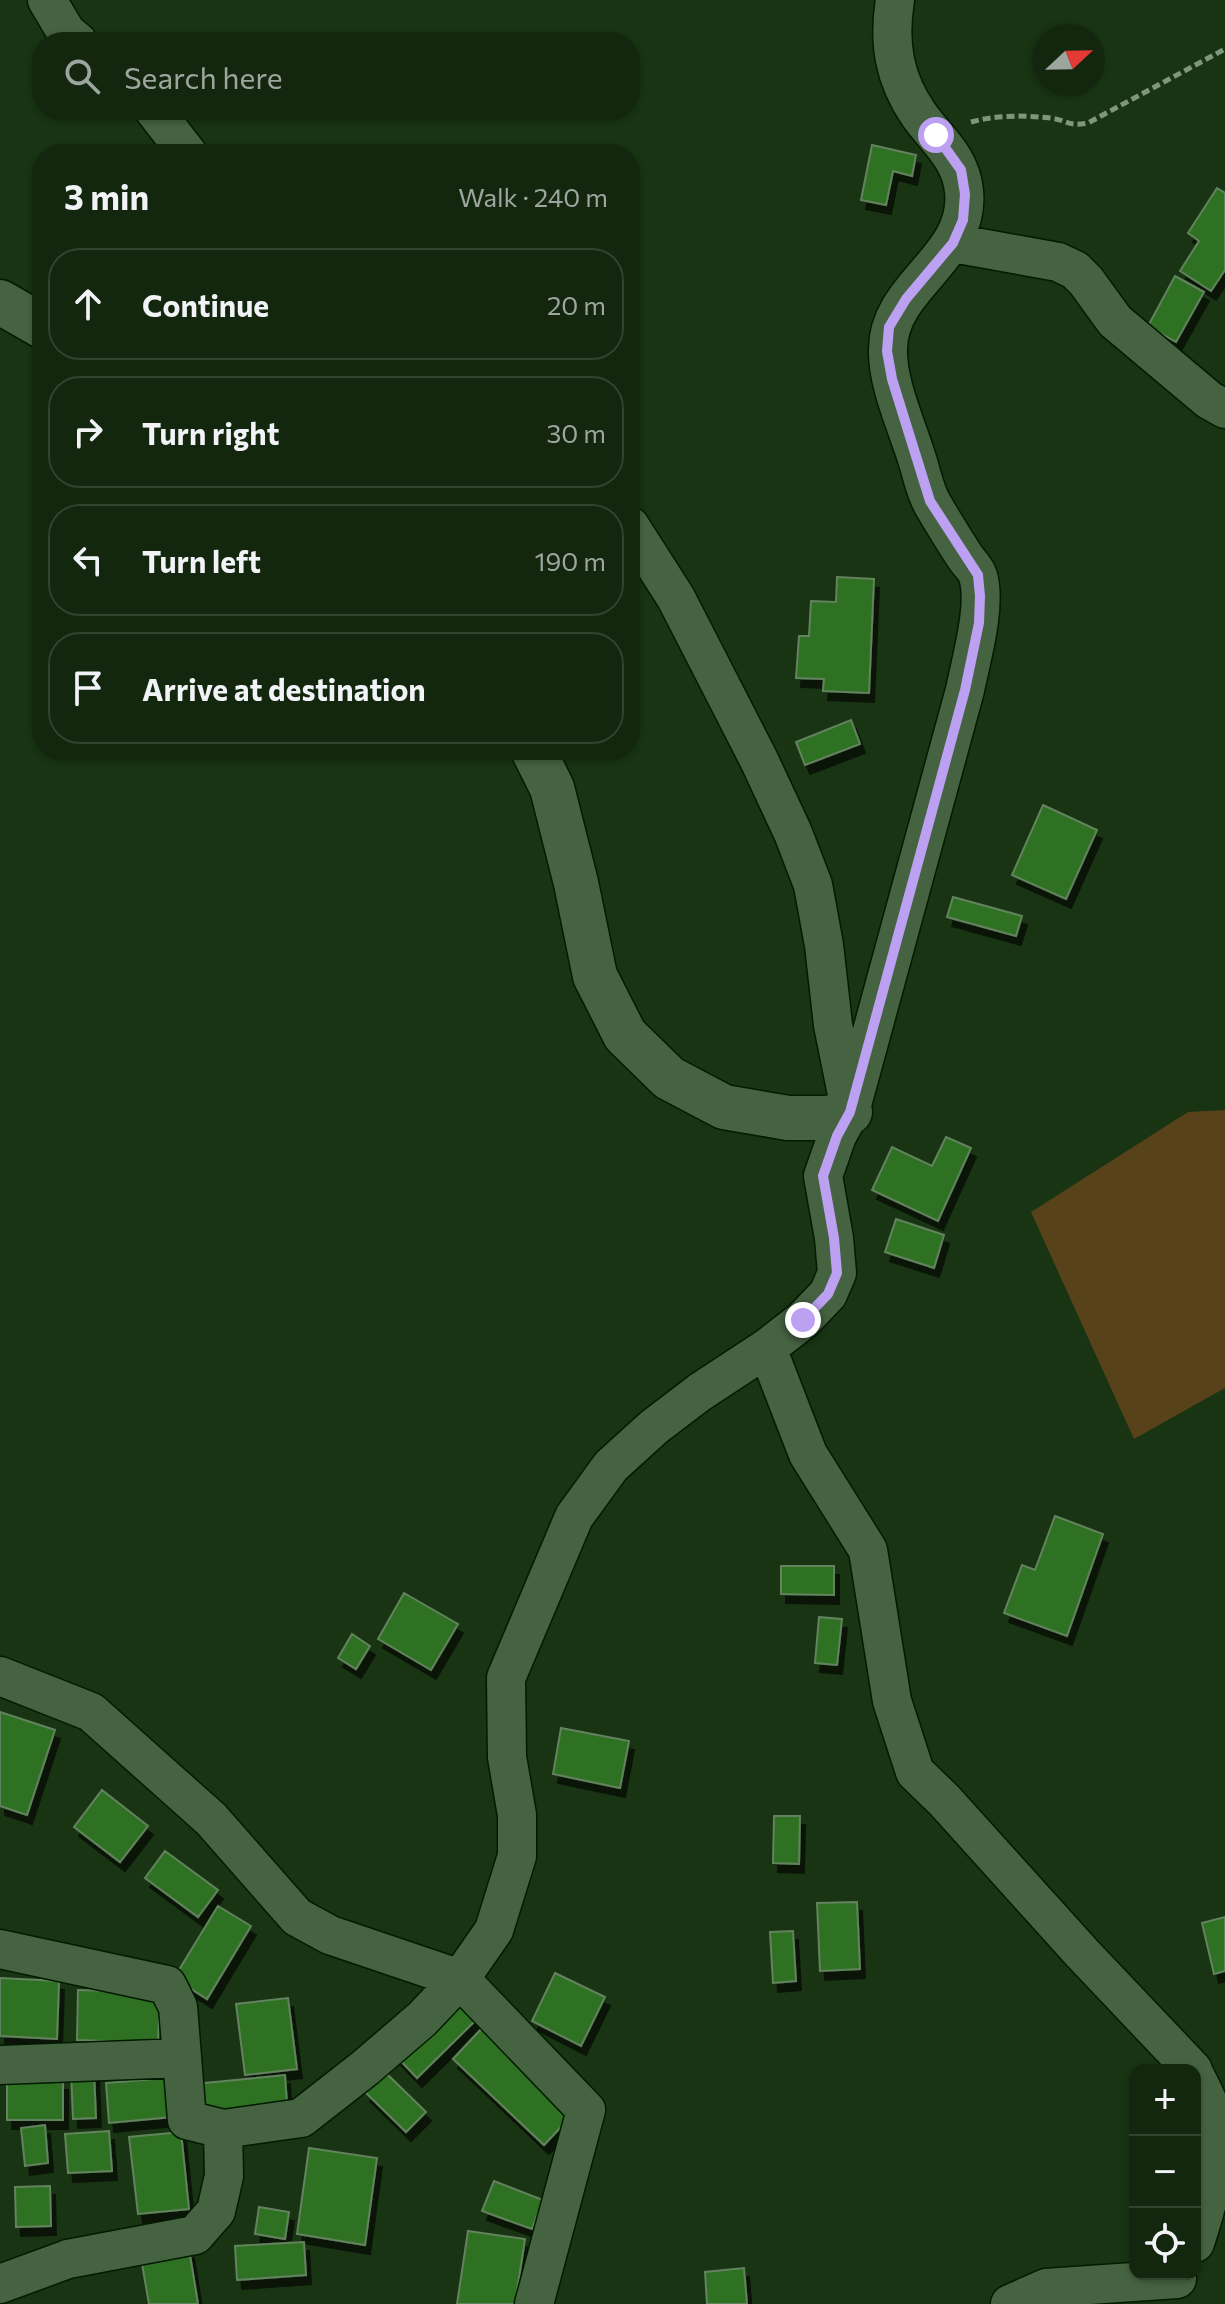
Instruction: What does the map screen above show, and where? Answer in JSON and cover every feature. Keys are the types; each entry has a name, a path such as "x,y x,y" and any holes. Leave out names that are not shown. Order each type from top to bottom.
{"street":[{"path":"47,0 66,32"},
{"path":"0,1949 167,1985 178,2007 187,2120 223,2129 301,2118 365,2068 422,2019 460,1979 494,1930 517,1856 517,1815 507,1757 506,1678 574,1517 611,1466 654,1427 767,1348 803,1320 828,1294 837,1273 823,1176 837,1136 850,1112 965,690 979,623 978,575 930,501 892,379 887,351 889,327 906,299 953,243 963,220 965,194 961,170 918,114 897,73 892,43 895,0"},
{"path":"162,120 180,144"},
{"path":"953,243 1058,262 1075,270 1115,321 1209,400 1225,409"},
{"path":"0,302 32,320"},
{"path":"640,542 676,598 745,733 793,833 813,885 824,945 833,1025 850,1112"},
{"path":"538,760 552,788 595,976 625,1035 669,1078 724,1107 788,1118 828,1118 850,1112"},
{"path":"767,1348 808,1454 868,1550 892,1701 915,1772 1186,2064"},
{"path":"0,1676 91,1712 211,1819 297,1917 330,1935 460,1979 586,2110 534,2304"},
{"path":"0,2065 182,2058"},
{"path":"1201,2088 1210,2108 1215,2132 1210,2198 1201,2225"},
{"path":"0,2284 68,2259 195,2235 216,2211 224,2176 223,2129"},
{"path":"1010,2304 1046,2288 1181,2286"}],"path":[{"path":"936,135 980,119 1012,116 1055,118 1074,126 1088,123 1225,49"}],"shaded area":[{"path":"1225,1110 1225,1388 1134,1439 1031,1212 1188,1112"}],"building":[{"path":"872,145 916,155 912,176 893,171 886,205 861,200"},
{"path":"1217,188 1225,193 1225,270 1211,291 1180,271 1199,241 1188,233"},
{"path":"1175,276 1204,292 1176,342 1148,326"},
{"path":"837,577 874,579 869,693 823,691 824,679 796,678 799,636 809,636 811,601 836,602"},
{"path":"851,720 860,744 805,765 796,742"},
{"path":"1043,805 1097,830 1066,899 1012,875"},
{"path":"953,897 1022,916 1016,936 947,917"},
{"path":"946,1137 971,1148 938,1221 872,1190 892,1147 932,1166"},
{"path":"896,1219 944,1235 934,1268 885,1252"},
{"path":"1055,1516 1103,1534 1067,1636 1004,1613 1022,1565 1035,1570"},
{"path":"781,1566 834,1566 834,1595 781,1594"},
{"path":"404,1593 458,1624 431,1670 378,1639"},
{"path":"819,1617 842,1619 837,1665 815,1663"},
{"path":"352,1634 370,1646 356,1669 338,1658"},
{"path":"0,1712 55,1730 27,1815 0,1806"},
{"path":"561,1728 629,1741 620,1788 553,1774"},
{"path":"102,1790 148,1826 120,1862 74,1827"},
{"path":"774,1816 800,1816 799,1864 773,1863"},
{"path":"165,1851 218,1890 198,1917 145,1878"},
{"path":"857,1902 860,1969 820,1971 817,1903"},
{"path":"218,1906 251,1926 207,1999 174,1978"},
{"path":"1225,1917 1225,1971 1214,1974 1202,1923"},
{"path":"793,1931 796,1981 773,1983 770,1932"},
{"path":"555,1973 605,1997 581,2046 532,2021"},
{"path":"0,1978 59,1981 57,2039 0,2036"},
{"path":"78,1990 160,1992 158,2043 77,2040"},
{"path":"288,1998 297,2069 245,2075 236,2004"},
{"path":"457,1998 477,2019 417,2078 396,2056"},
{"path":"484,2026 576,2111 544,2145 453,2059"},
{"path":"94,2071 96,2118 73,2119 71,2072"},
{"path":"385,2072 426,2112 406,2132 365,2092"},
{"path":"285,2075 287,2104 198,2112 195,2084"},
{"path":"168,2078 172,2117 109,2123 106,2083"},
{"path":"7,2080 63,2081 63,2120 7,2120"},
{"path":"45,2125 48,2163 25,2166 21,2128"},
{"path":"109,2131 112,2171 68,2173 65,2134"},
{"path":"181,2132 189,2209 138,2214 129,2137"},
{"path":"309,2148 377,2158 365,2245 297,2234"},
{"path":"494,2181 543,2200 532,2229 482,2211"},
{"path":"50,2186 51,2226 16,2227 15,2187"},
{"path":"259,2207 289,2212 285,2239 255,2234"},
{"path":"468,2231 525,2239 515,2304 457,2304"},
{"path":"304,2242 306,2275 237,2280 235,2246"},
{"path":"189,2249 198,2304 149,2304 141,2258"},
{"path":"744,2268 747,2304 707,2304 705,2272"}],"route":[{"path":"803,1320 828,1294 837,1273 823,1176 837,1136 850,1112 965,690 979,623 978,575 930,501 892,379 887,351 889,327 906,299 953,243 963,220 965,194 961,170 936,135"}]}
